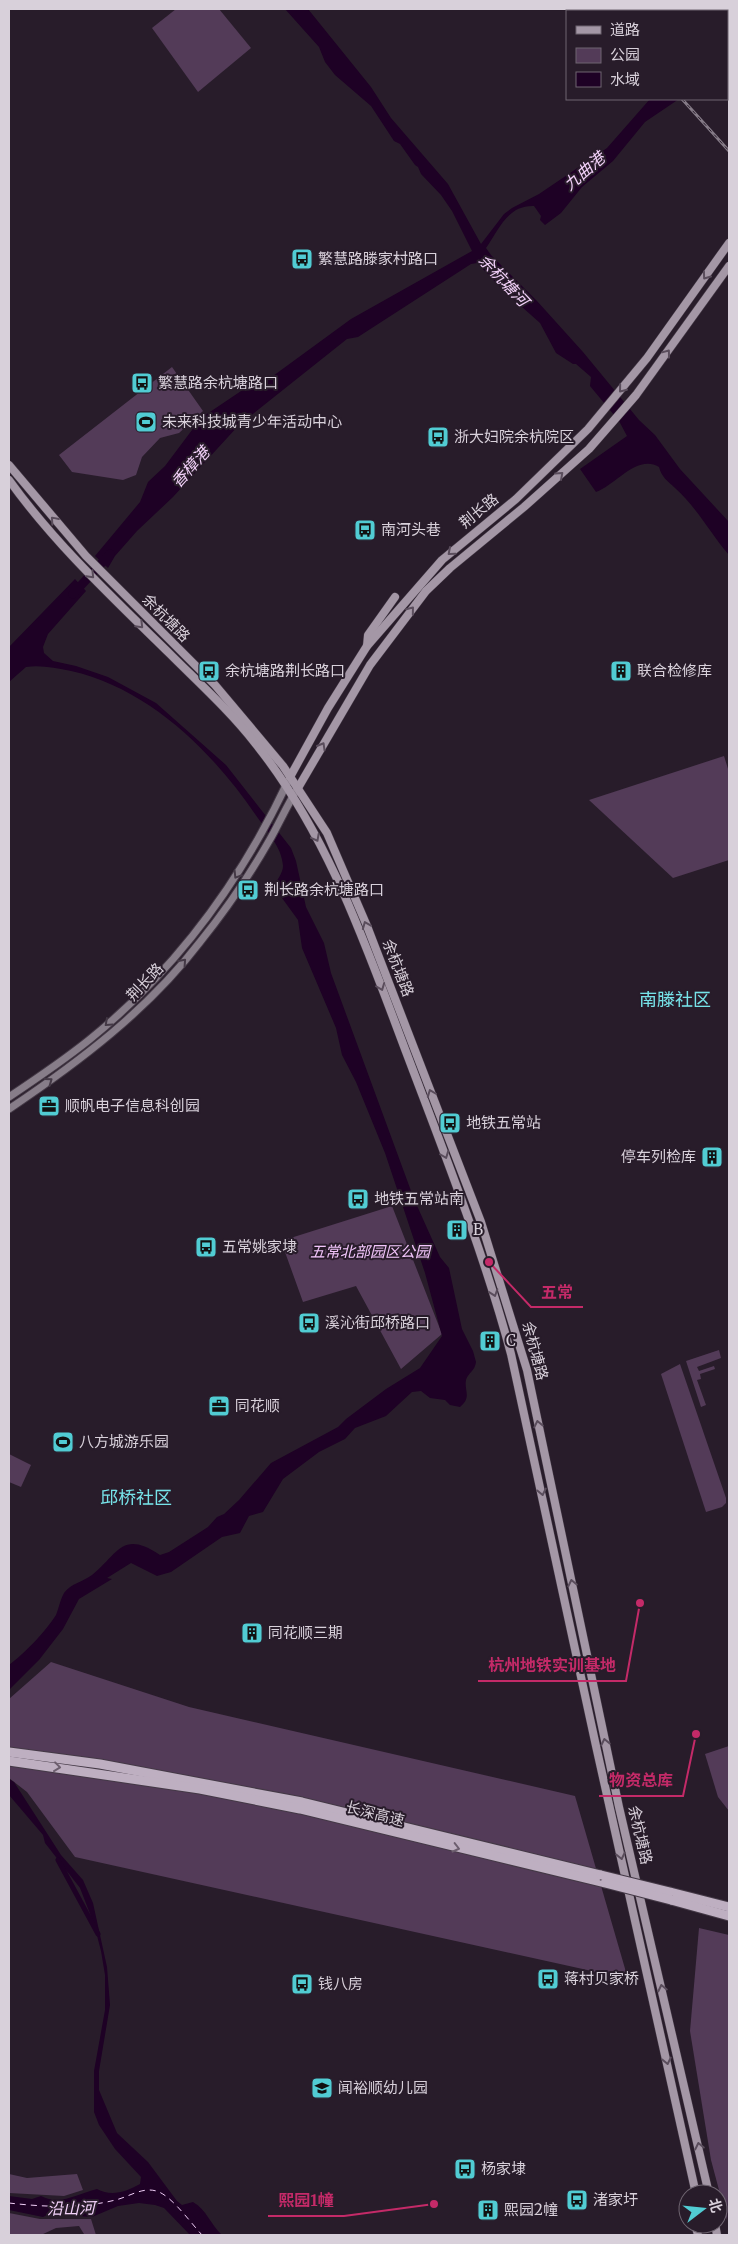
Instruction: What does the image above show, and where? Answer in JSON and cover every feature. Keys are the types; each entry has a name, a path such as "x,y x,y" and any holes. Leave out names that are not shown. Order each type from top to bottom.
{"highway":[{"name":"长深高速","path":"9,1752 100,1764 302,1802 671,1896 729,1916"},
{"name":"长深高速","path":"9,1761 200,1789 603,1879"},
{"name":"长深高速","path":"683,1900 729,1906"},
{"path":"683,1900 729,1921"}],"main road":[{"name":"荆长路","path":"9,1097 89,1040 153,982 196,934 263,833 290,777 328,708 367,646 442,560 516,499 588,429 647,358 729,244"},
{"name":"荆长路","path":"9,1109 93,1050 156,992 200,943 269,841 293,795 370,664 426,591 479,542 524,507 589,449 613,423 694,317 729,266"},
{"name":"余杭塘路","path":"9,465 86,556 215,685 290,777 327,833 367,926 477,1213 529,1374 619,1807 707,2184"},
{"name":"余杭塘路","path":"9,480 20,496 76,560 227,710 293,795 341,885 452,1175 499,1308 526,1420 598,1755 694,2184"},
{"path":"367,646 368,635 395,597"}],"green space":[{"path":"176,9 219,9 251,48 198,92 152,28"},
{"name":"未来科技城青少年活动中心","path":"172,367 203,411 179,433 160,438 142,457 136,475 123,480 72,472 59,455"},
{"path":"724,756 729,772 729,860 673,878 589,800"},
{"name":"五常北部园区公园","path":"392,1206 442,1334 401,1369 356,1286 303,1302 281,1241"},
{"path":"719,1350 721,1358 697,1367 699,1371 714,1366 715,1369 700,1374 701,1379 697,1380 706,1405 701,1407 686,1361"},
{"path":"680,1364 726,1498 726,1503 722,1507 706,1512 661,1374"},
{"path":"9,1454 31,1465 21,1487 9,1482"},
{"path":"51,1662 189,1707 575,1796 628,1979 75,1857 27,1792 9,1778 9,1699"},
{"path":"729,1746 729,1811 718,1797 705,1754"},
{"path":"699,1928 729,1935 728,2197 728,2184 717,2184 711,2160 690,2031"},
{"path":"9,2174 27,2178 77,2174 83,2190 64,2196 9,2193"},
{"path":"9,2213 40,2219 91,2219 96,2235 84,2234 79,2226 56,2228 41,2235 9,2235"}],"water":[{"path":"285,9 308,9 371,87 391,118 448,184 481,244 504,214 539,194 607,148 649,100 678,100 645,122 613,161 582,187 561,213 545,225 540,220 541,216 534,206 517,210 505,220 486,248 583,352 639,420 655,435 680,469 729,522 729,555 690,504 663,476 659,467 643,464 635,467 596,492 580,469 627,436 619,421 590,386 591,377 576,364 556,353 540,323 504,291 477,263 471,264 358,337 347,339 239,425 173,497 137,531 115,556 108,568 95,556 140,502 148,482 165,466 201,418 247,387 273,376 351,319 472,251 452,211 441,195 421,174 418,167 400,144 394,141 371,106 335,75 325,62 319,47"},
{"path":"75,579 86,591 48,634 43,647 44,653 53,661 76,666 108,677 156,703 226,765 291,848 296,861 306,907 324,943 331,973 414,1199 440,1257 449,1268 462,1329 473,1351 476,1362 466,1380 467,1397 460,1407 450,1405 445,1400 430,1398 421,1391 412,1392 386,1416 355,1428 345,1439 319,1452 283,1479 263,1512 249,1516 240,1533 222,1537 171,1572 157,1576 131,1563 107,1578 112,1579 79,1599 63,1629 39,1660 9,1690 9,1665 28,1649 47,1628 56,1615 61,1598 70,1587 92,1575 122,1547 129,1544 137,1544 160,1555 169,1552 208,1527 217,1517 224,1514 239,1500 271,1463 338,1427 386,1389 420,1368 442,1336 425,1273 385,1153 356,1082 342,1055 336,1028 302,948 298,920 274,887 283,866 280,852 273,839 219,767 176,725 152,707 99,679 54,668 26,667 9,682 9,647"},
{"name":"沿山河","path":"9,1779 14,1782 61,1855 83,1880 93,1903 107,1967 110,2005 99,2071 99,2090 117,2133 148,2162 177,2201 182,2205 193,2202 198,2205 222,2235 190,2235 164,2208 139,2203 118,2206 92,2217 49,2214 43,2217 9,2210 9,2196 32,2199 41,2196 55,2200 69,2198 97,2189 113,2193 140,2184 141,2177 115,2149 99,2125 94,2112 94,2071 105,2010 105,1975 94,1924 80,1888 45,1843 43,1835 9,1795"}],"waterway":[{"name":"香樟港","path":"73,594 110,554"},
{"path":"58,1860 98,1934"}],"ferry route":[{"path":"9,2203 78,2206 106,2202 134,2193 154,2190 164,2195 182,2211 202,2235"}],"railway":[{"path":"683,100 729,151"}],"place":[{"name":"繁慧路滕家村路口","path":"302,259"},
{"name":"繁慧路余杭塘路口","path":"142,383"},
{"name":"未来科技城青少年活动中心","path":"146,422"},
{"name":"浙大妇院余杭院区","path":"438,437"},
{"name":"南河头巷","path":"365,530"},
{"name":"余杭塘路荆长路口","path":"209,671"},
{"name":"联合检修库","path":"621,671"},
{"name":"荆长路余杭塘路口","path":"248,890"},
{"name":"顺帆电子信息科创园","path":"49,1106"},
{"name":"地铁五常站","path":"450,1123"},
{"name":"停车列检库","path":"712,1157"},
{"name":"地铁五常站南","path":"358,1199"},
{"name":"B","path":"457,1230"},
{"name":"五常姚家埭","path":"206,1247"},
{"name":"五常","path":"489,1262"},
{"name":"溪沁街邱桥路口","path":"309,1323"},
{"name":"C","path":"490,1341"},
{"name":"同花顺","path":"219,1406"},
{"name":"八方城游乐园","path":"63,1442"},
{"name":"杭州地铁实训基地","path":"640,1603"},
{"name":"同花顺三期","path":"252,1633"},
{"name":"物资总库","path":"696,1734"},
{"name":"蒋村贝家桥","path":"548,1979"},
{"name":"钱八房","path":"302,1984"},
{"name":"闻裕顺幼儿园","path":"322,2088"},
{"name":"杨家埭","path":"465,2169"},
{"name":"渚家圩","path":"577,2200"},
{"name":"熙园1幢","path":"434,2204"},
{"name":"熙园2幢","path":"488,2210"}],"district":[{"name":"南滕社区","path":"675,1000"},
{"name":"邱桥社区","path":"136,1498"}],"water label":[{"name":"九曲港","path":"584,171"},
{"name":"余杭塘河","path":"504,280"}]}
